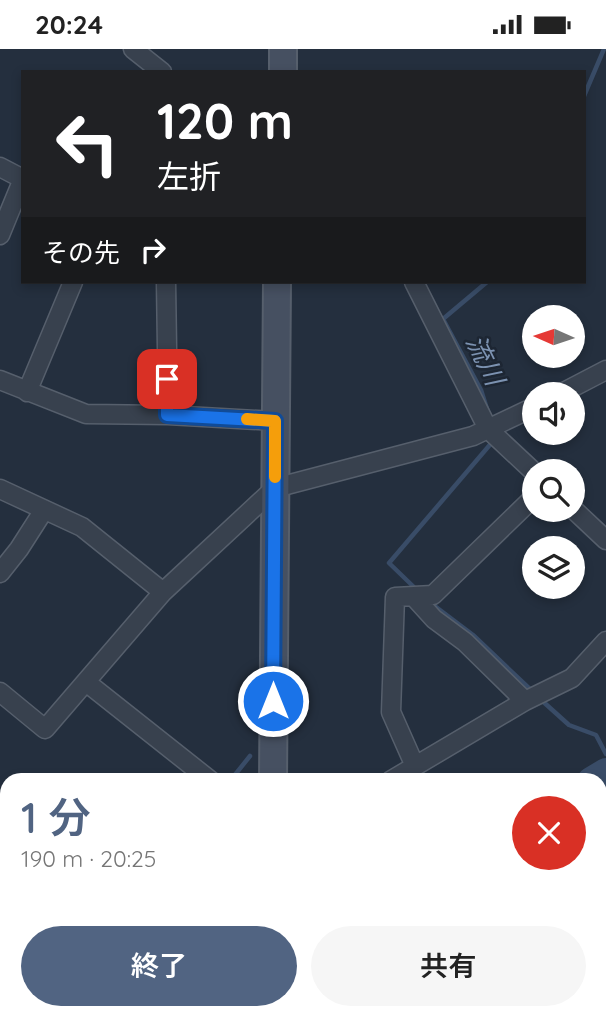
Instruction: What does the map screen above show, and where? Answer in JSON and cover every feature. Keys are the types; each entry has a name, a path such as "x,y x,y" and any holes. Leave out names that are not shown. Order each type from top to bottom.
{"street":[{"path":"133,49 159,70"},
{"path":"283,49 283,70"},
{"path":"0,167 21,178"},
{"path":"0,235 21,184"},
{"path":"27,391 72,284"},
{"path":"166,284 167,415"},
{"path":"272,773 277,284"},
{"path":"415,284 488,429 522,461"},
{"path":"583,382 606,370"},
{"path":"0,380 86,414 275,421"},
{"path":"0,693 46,729 163,592 275,488 473,436 522,413"},
{"path":"0,489 82,527 163,592"},
{"path":"414,764 391,712 395,597 433,595 522,509"},
{"path":"0,573 44,510"},
{"path":"585,521 606,540"},
{"path":"414,597 434,619 465,642 525,701"},
{"path":"401,773 525,701 572,678 606,641"},
{"path":"86,681 201,773"}],"waterway":[{"name":"流川","path":"586,91 604,49"},
{"name":"流川","path":"485,284 443,319 481,390 488,412"},
{"name":"流川","path":"418,591 389,563 494,440"},
{"path":"432,604 473,635 533,692"},
{"path":"539,698 569,725 596,735 606,754"},
{"name":"流川","path":"236,773 250,756"}],"slow traffic":[{"path":"247,419 275,421 275,477"}],"route":[{"path":"167,379 167,415 275,421 273,701"}]}
